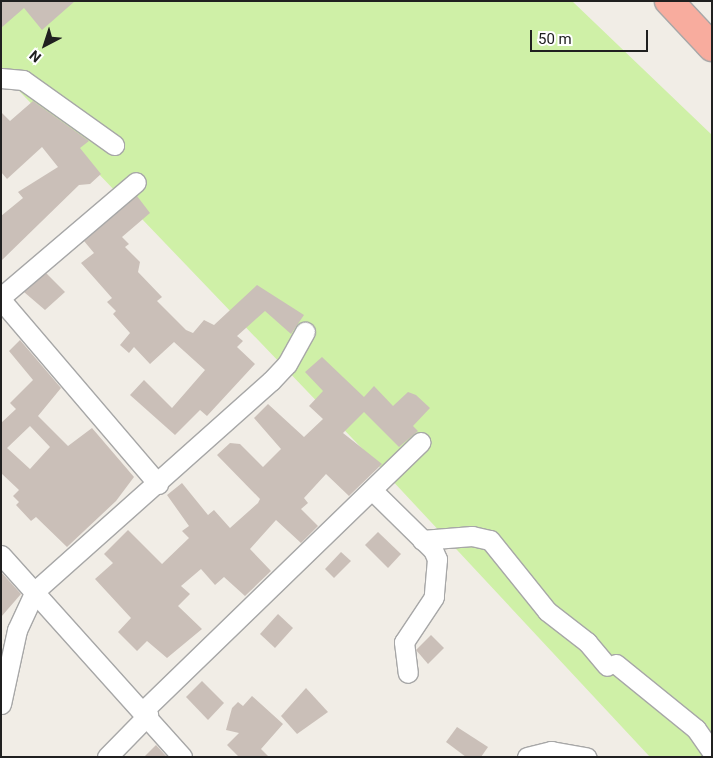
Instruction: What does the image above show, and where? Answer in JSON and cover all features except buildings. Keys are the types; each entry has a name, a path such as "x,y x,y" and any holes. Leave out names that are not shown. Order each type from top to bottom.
{"highway":[{"path":"672,2 712,46"}],"street":[{"path":"1,78 22,80 114,145"},
{"path":"136,182 1,298 158,484"},
{"path":"1,704 17,630 35,591 158,484 271,381 287,364 305,332"},
{"path":"107,757 146,712 421,442"},
{"path":"372,490 436,555 436,592 405,638 408,674"},
{"path":"422,540 472,536 490,540 546,611 587,642 612,665 696,729 712,752"},
{"path":"1,555 146,712 182,757"},
{"path":"528,757 552,751 586,757"}],"green space":[{"path":"1,1 572,1 712,135 712,757 650,757 375,462 1,72"}]}
